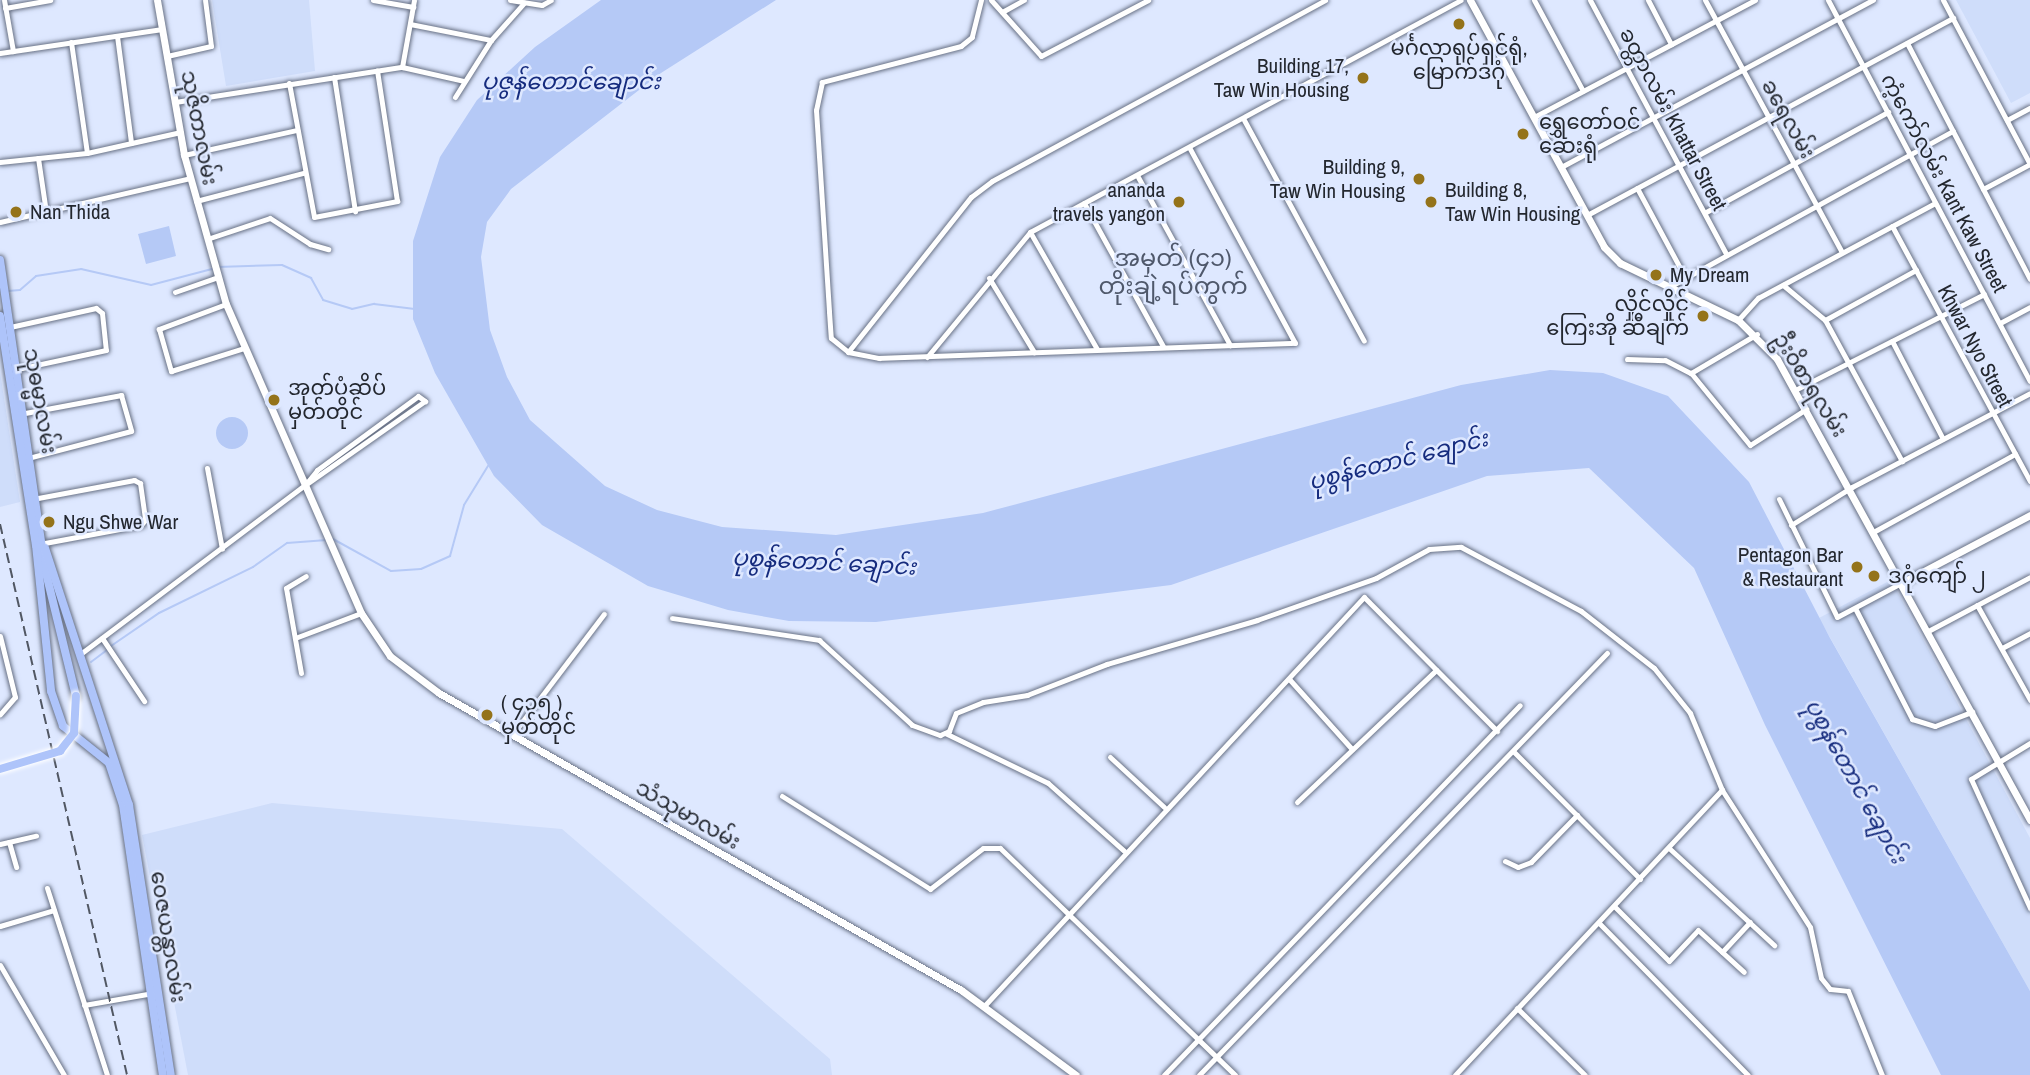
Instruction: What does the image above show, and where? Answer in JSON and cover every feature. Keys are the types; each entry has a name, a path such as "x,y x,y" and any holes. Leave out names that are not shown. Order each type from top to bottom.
{"main road":[{"name":"သုဇိတာလမ်း","path":"157,0 184,155 217,276"},
{"name":"ဦးဝိစာရလမ်း","path":"1470,0 1587,215 1620,263 1738,320 1757,334 1795,390 1852,487 2030,820"},
{"name":"သုဓမ္မာလမ်း","path":"0,260 38,498 42,546 42,635 56,712 71,735 108,763 126,805"},
{"path":"217,276 244,348 305,485"},
{"name":"သုဓမ္မာလမ်း","path":"0,316 45,565 74,684 77,722 68,742 48,758 0,769"},
{"name":"သံသုမာလမ်း","path":"305,485 361,613 397,664 512,735 985,1005 1076,1075"},
{"path":"1903,582 2030,515"},
{"name":"သုဓမ္မာလမ်း","path":"42,546 126,805"},
{"name":"ဝေဇယန္တာလမ်း","path":"126,805 155,993 171,1075"},
{"name":"ဝေဇယန္တာလမ်း","path":"155,993 163,1075"}],"street":[{"path":"4,0 13,51"},
{"path":"5,8 50,0"},
{"path":"167,56 211,46 205,0"},
{"path":"373,0 413,3 402,67"},
{"path":"510,0 551,0"},
{"path":"981,0 968,42 825,79 816,117 831,338 848,352 878,358 1295,343 1190,149"},
{"path":"991,0 1041,56 1148,0"},
{"path":"1002,12 1024,0"},
{"path":"848,352 971,197 992,181 1325,0"},
{"path":"927,357 989,278 1030,232 1244,120 1461,0"},
{"path":"1534,0 1583,91"},
{"name":"ခတ္တာလမ်း Khattar Street","path":"1590,0 1727,255"},
{"path":"1647,0 1671,44"},
{"name":"ခရေလမ်း","path":"1705,0 1842,252"},
{"path":"1534,117 1755,0"},
{"name":"ကံ့ကော်လမ်း Kant Kaw Street","path":"1828,0 1865,65 2030,381"},
{"path":"1561,167 1873,0"},
{"path":"1943,0 2030,164 1983,189"},
{"path":"454,97 491,40 524,1"},
{"path":"1587,215 1953,18"},
{"path":"410,24 491,40"},
{"path":"0,53 162,29"},
{"path":"117,36 131,143"},
{"path":"71,42 87,153"},
{"path":"1907,43 2030,279"},
{"path":"175,102 402,67 464,81"},
{"path":"289,83 311,216 355,211 397,201 377,71"},
{"path":"334,77 355,211"},
{"path":"2007,121 2030,108"},
{"path":"1706,212 1888,112"},
{"path":"1244,120 1364,341"},
{"path":"184,155 297,130"},
{"path":"1669,286 1953,131"},
{"path":"0,162 87,153 181,132"},
{"path":"38,158 46,212"},
{"path":"196,201 303,173"},
{"path":"1138,177 1230,345"},
{"path":"0,222 190,178"},
{"path":"1637,188 1685,277"},
{"path":"1738,320 1758,298 1935,202"},
{"path":"1084,203 1163,346"},
{"path":"207,239 270,218 310,244 328,249"},
{"name":"Khwar Nyo Street","path":"1892,226 2030,481"},
{"path":"1030,232 1097,349"},
{"path":"1825,320 1916,270"},
{"path":"175,292 217,276"},
{"path":"989,278 1034,352"},
{"path":"1783,285 1825,320 1902,461"},
{"path":"1795,390 1984,294"},
{"path":"226,304 159,329 173,373 244,348"},
{"path":"2000,324 2030,307"},
{"path":"10,327 100,310 106,351 17,369"},
{"path":"1691,373 1757,334"},
{"path":"1892,341 1943,439"},
{"path":"1627,359 1665,360 1691,373 1750,445 1806,410"},
{"path":"1791,525 1852,487 2030,393"},
{"path":"24,413 121,395 130,434 32,457"},
{"path":"79,655 222,550 344,451 422,396 425,401 349,458 305,485"},
{"path":"344,451 349,458"},
{"path":"1875,531 2015,454"},
{"path":"207,468 222,550"},
{"path":"38,498 138,481 145,520 141,525 42,546"},
{"path":"1779,499 1837,617 1903,582"},
{"path":"944,733 956,713 983,702 1027,695 1108,664 1257,620 1376,578 1429,549 1461,547 1581,611 1654,668 1690,713 1722,790 1811,927 1821,978 1830,989 1848,991 1882,1075"},
{"path":"301,673 286,587 306,576"},
{"path":"1930,630 2030,577"},
{"path":"985,1005 1164,807 1290,680 1364,597 1497,731"},
{"path":"1977,605 2027,690 2030,700"},
{"path":"1854,608 1912,719 1935,726 1973,711"},
{"path":"295,638 361,613"},
{"path":"512,735 604,614"},
{"path":"672,618 819,640 912,725 944,733 1048,783 1124,851"},
{"path":"2002,648 2030,633"},
{"path":"0,636 15,697 0,714"},
{"path":"102,638 144,701"},
{"path":"1199,1075 1607,653"},
{"path":"0,671 8,669"},
{"path":"1297,802 1436,670"},
{"path":"1290,680 1352,749"},
{"path":"1164,1075 1520,705"},
{"path":"2030,743 1972,776 1972,783 2030,908"},
{"path":"1514,752 1640,880"},
{"path":"1110,757 1164,807"},
{"path":"1455,1075 1670,849 1722,790"},
{"path":"782,796 930,889 983,848 996,846 1069,912 1235,1075"},
{"path":"1505,861 1518,867 1531,862 1577,815"},
{"path":"0,844 36,836"},
{"path":"9,842 16,867"},
{"path":"1670,849 1774,945"},
{"path":"47,888 107,1075"},
{"path":"1615,907 1669,961 1698,930 1744,972"},
{"path":"0,926 54,910"},
{"path":"1722,952 1750,922"},
{"path":"1599,923 1748,1075"},
{"path":"0,965 64,1075"},
{"path":"84,1005 155,993"},
{"path":"1517,1008 1585,1075"}],"shaded area":[{"path":"212,0 309,0 315,71 226,86"},
{"path":"1956,0 2030,0 2030,93 2011,103"},
{"path":"0,372 20,502 0,507"},
{"path":"1891,580 2030,838 2030,991 1819,618"},
{"path":"272,803 562,829 830,1059 832,1075 188,1075 142,835"}],"water":[{"path":"601,0 776,0 661,73 511,189 487,222 481,257 490,330 507,377 530,420 605,486 657,510 722,527 836,535 983,513 1461,385 1550,370 1603,373 1668,396 1749,482 1830,638 2030,991 2030,1075 1941,1075 1765,725 1694,568 1589,468 1487,476 1171,585 876,622 789,621 728,610 648,586 542,525 494,476 435,373 413,319 413,241 440,157 477,100 535,47"},
{"path":"169,226 176,256 146,264 138,234"},
{"path":"232,417 243,422 248,433 243,444 232,449 221,444 216,433 221,422"}],"waterway":[{"path":"217,267 282,265 311,278 323,300 352,309 374,304 413,309"},
{"path":"8,291 20,290 36,276 81,269 151,285 212,269"},
{"path":"333,539 391,571 421,569 450,556 464,505 488,466"},
{"path":"111,646 159,613 253,567 287,543 327,540"},
{"path":"91,662 107,650"}],"railway":[{"path":"0,524 127,1075"}],"place":[{"name":"မင်္ဂလာရုပ်ရှင်ရုံ, မြောက်ဒဂုံ","path":"1459,24"},
{"name":"Building 17, Taw Win Housing","path":"1363,78"},
{"name":"ရွှေတော်ဝင် ဆေးရုံ","path":"1523,134"},
{"name":"Building 9, Taw Win Housing","path":"1419,179"},
{"name":"ananda travels yangon","path":"1179,202"},
{"name":"Building 8, Taw Win Housing","path":"1431,202"},
{"name":"Nan Thida","path":"16,212"},
{"name":"My Dream","path":"1656,275"},
{"name":"လှိုင်လှိုင် ကြေးအို ဆီချက်","path":"1703,316"},
{"name":"အုတ်ပုံဆိပ် မှတ်တိုင်","path":"274,400"},
{"name":"Ngu Shwe War","path":"49,522"},
{"name":"Pentagon Bar & Restaurant","path":"1857,567"},
{"name":"ဒဂုံကျော် ၂","path":"1874,576"},
{"name":"( ၄၃၅ ) မှတ်တိုင်","path":"487,715"}],"district":[{"name":"အမှတ် (၄၁) တိုးချဲ့ရပ်ကွက်","path":"1173,272"}],"water label":[{"name":"ပုဇွန်တောင်ချောင်း","path":"571,81"},
{"name":"ပုစွန်တောင် ချောင်း","path":"1398,460"},
{"name":"ပုစွန်တောင် ချောင်း","path":"824,562"},
{"name":"ပုစွန်တောင် ချောင်း","path":"1856,781"}]}
